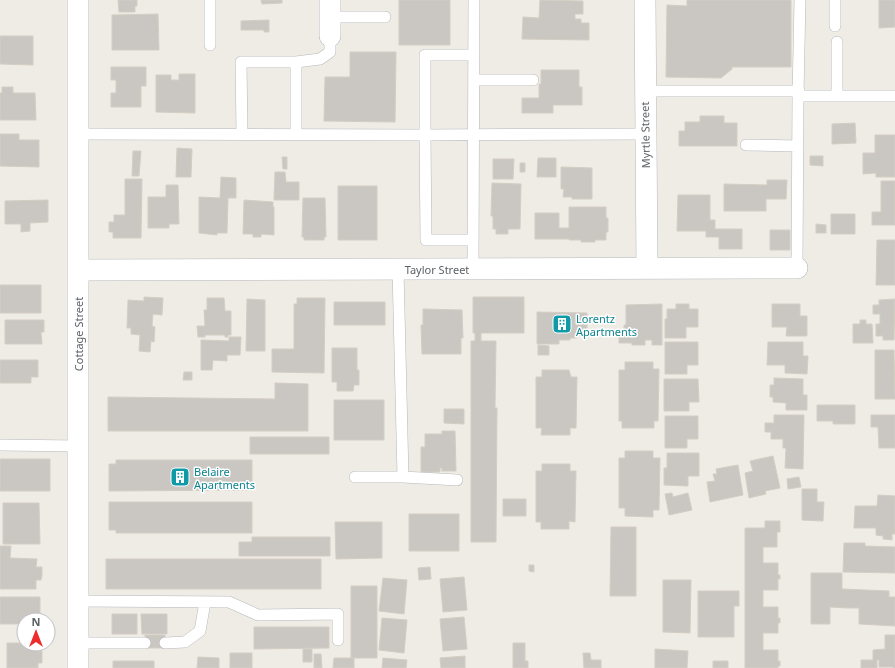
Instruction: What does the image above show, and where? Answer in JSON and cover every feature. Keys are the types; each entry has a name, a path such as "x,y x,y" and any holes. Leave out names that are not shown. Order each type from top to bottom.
{"street":[{"name":"Cottage Street","path":"78,0 78,668"},
{"name":"Myrtle Street","path":"644,0 646,269"},
{"name":"Taylor Street","path":"78,270 796,268"}],"lane":[{"path":"210,0 210,45"},
{"path":"473,269 474,0"},
{"path":"796,268 800,0"},
{"path":"835,0 835,26"},
{"path":"242,134 241,62 296,62 320,59 330,52 330,18 385,17"},
{"path":"837,42 837,96"},
{"path":"473,240 426,240 425,55 474,55"},
{"path":"296,62 296,135"},
{"path":"474,80 533,80"},
{"path":"645,91 895,96"},
{"path":"78,134 646,134"},
{"path":"746,145 798,146"},
{"path":"398,269 403,477"},
{"path":"0,445 78,446"},
{"path":"355,477 403,477 457,480"},
{"path":"78,601 229,602 258,615 338,614 338,640"},
{"path":"165,643 185,642 200,631 205,602"},
{"path":"78,643 145,643"}],"building":[{"path":"118,0 137,0 135,12 119,12"},
{"path":"261,0 282,0 282,3 262,4"},
{"path":"399,0 450,0 450,45 399,45"},
{"path":"540,0 583,1 583,14 575,14 575,19 581,19 581,23 589,23 589,40 522,39 523,17 539,18"},
{"path":"687,0 791,0 791,67 732,67 732,69 721,78 666,77 667,5 687,6"},
{"path":"879,0 895,0 895,27 879,28"},
{"path":"158,14 159,50 112,50 112,15"},
{"path":"269,20 269,32 264,32 264,30 241,30 241,21"},
{"path":"0,36 33,36 33,65 0,64"},
{"path":"350,52 396,52 395,122 324,121 325,77 350,77"},
{"path":"111,67 146,67 146,86 141,86 141,107 111,107 111,93 116,93 116,80 111,80"},
{"path":"541,70 579,70 579,87 582,87 582,105 553,105 553,113 522,113 522,98 539,98"},
{"path":"179,74 195,74 195,113 156,112 156,75 171,75 171,80 179,80"},
{"path":"2,87 13,87 13,93 35,93 36,120 0,120 0,93 2,93"},
{"path":"700,116 724,116 724,123 737,123 737,146 679,146 679,131 685,131 685,122 700,122"},
{"path":"855,123 856,143 832,144 832,124"},
{"path":"0,134 19,134 19,140 39,140 39,167 0,166"},
{"path":"875,135 895,135 895,177 876,177 876,173 863,174 863,153 875,153"},
{"path":"177,148 192,149 191,177 176,177"},
{"path":"133,151 141,151 139,176 132,176"},
{"path":"810,156 823,156 823,166 810,165"},
{"path":"282,157 287,157 287,169 283,169"},
{"path":"538,158 556,158 556,177 537,177"},
{"path":"493,159 514,159 513,179 493,179"},
{"path":"520,163 525,163 525,172 520,172"},
{"path":"561,167 592,168 592,199 572,199 572,197 563,197 564,189 561,189"},
{"path":"275,172 285,172 286,182 299,182 299,200 274,200"},
{"path":"221,177 236,178 236,198 228,198 227,233 217,233 217,235 199,233 199,197 220,198"},
{"path":"125,179 142,179 141,238 113,238 113,232 109,232 109,222 114,222 114,215 125,215"},
{"path":"767,180 787,180 786,199 766,199 766,211 724,211 724,184 767,185"},
{"path":"881,181 895,181 895,225 872,225 872,212 881,212"},
{"path":"492,183 521,184 520,229 508,229 508,234 496,234 496,229 493,229 493,216 491,216"},
{"path":"166,185 178,185 179,224 169,224 169,228 148,228 148,197 166,197"},
{"path":"338,186 377,186 377,240 338,240"},
{"path":"678,195 710,195 710,220 715,220 715,229 742,229 742,249 719,249 719,237 706,237 706,231 677,231"},
{"path":"303,198 325,198 326,237 324,237 324,240 304,240 304,237 302,237"},
{"path":"48,200 48,222 30,223 30,231 21,232 21,224 5,224 5,201"},
{"path":"244,200 273,202 274,235 261,234 261,237 253,237 253,234 243,234"},
{"path":"569,207 606,207 608,232 606,232 606,240 581,242 581,240 569,239 535,239 535,213 559,213 559,228 569,228"},
{"path":"831,214 855,214 855,234 831,234"},
{"path":"816,224 826,225 826,233 816,233"},
{"path":"770,230 790,230 790,250 770,250"},
{"path":"877,240 895,240 895,285 876,285"},
{"path":"0,285 41,285 41,313 0,313"},
{"path":"144,297 163,298 162,315 153,314 152,326 155,327 154,342 151,341 150,352 139,351 140,335 131,334 131,328 127,328 128,300 144,301"},
{"path":"473,297 524,297 524,333 481,333 481,341 496,341 496,542 471,542 471,341 475,341 475,333 473,333"},
{"path":"207,298 224,298 225,311 231,311 231,335 228,335 228,337 225,337 225,335 205,335 205,337 198,337 197,326 205,326 204,310 207,310"},
{"path":"297,298 325,298 324,373 272,372 272,349 294,349 294,304 297,304"},
{"path":"247,299 265,300 265,351 246,351"},
{"path":"895,299 894,340 883,340 883,336 876,336 876,324 880,324 880,314 873,314 873,305 879,305 879,300"},
{"path":"334,302 385,302 385,325 334,325"},
{"path":"662,304 662,345 652,345 652,340 645,340 645,345 619,343 619,333 624,333 624,325 626,325 626,305"},
{"path":"676,304 689,304 689,309 698,309 698,327 686,327 686,338 665,338 665,319 667,319 667,309 676,309"},
{"path":"772,304 800,304 800,316 807,316 807,336 786,336 787,327 772,327"},
{"path":"423,309 462,310 463,338 461,338 461,354 422,354 421,325 423,325"},
{"name":"Lorentz Apartments","path":"537,312 587,313 587,335 577,335 577,338 570,338 570,340 559,340 559,344 537,344"},
{"path":"5,320 44,320 44,332 41,332 42,344 5,344"},
{"path":"860,320 866,320 866,324 872,324 873,343 853,343 853,324 860,324"},
{"path":"229,337 241,337 240,355 227,355 227,361 213,360 212,370 201,370 201,340 229,341"},
{"path":"665,342 698,342 698,365 687,365 687,374 665,374"},
{"path":"768,342 803,342 803,356 808,356 807,374 785,373 785,365 767,365"},
{"path":"538,345 549,346 549,355 538,355"},
{"path":"332,348 357,348 359,385 354,385 353,391 337,391 337,382 332,382"},
{"path":"875,350 894,350 895,399 875,399"},
{"path":"0,360 38,360 38,377 31,377 31,383 0,383"},
{"path":"625,362 653,362 653,369 659,369 658,421 654,421 654,428 622,428 622,421 619,421 619,370 625,370"},
{"path":"542,370 569,370 571,377 577,377 576,428 570,428 570,435 541,435 542,428 536,428 536,377 542,377"},
{"path":"184,372 192,372 192,380 183,380"},
{"path":"774,378 803,379 803,395 807,395 807,410 786,410 786,403 773,402 773,397 770,397 770,385 774,385"},
{"path":"664,379 698,379 699,402 689,402 689,411 664,411"},
{"path":"275,383 308,384 308,431 108,431 108,397 275,399"},
{"path":"334,400 384,400 384,440 334,440"},
{"path":"817,405 855,405 855,424 833,424 833,421 817,421"},
{"path":"444,409 464,409 464,424 444,423"},
{"path":"774,415 804,415 803,469 785,468 786,448 783,448 783,439 771,439 771,432 765,432 765,423 774,423"},
{"path":"871,415 895,415 895,448 879,448 878,427 871,427"},
{"path":"665,416 698,416 698,439 687,439 687,448 665,448"},
{"path":"442,431 455,431 456,471 442,471 442,468 440,468 440,472 421,472 421,447 425,447 425,434 442,434"},
{"path":"250,437 329,437 329,454 250,454"},
{"path":"625,451 653,451 653,458 660,458 659,510 653,510 653,517 625,516 625,508 619,508 619,458 625,458"},
{"path":"667,453 699,453 699,476 688,476 688,486 664,485 664,468 667,468"},
{"path":"773,456 780,488 765,491 766,494 749,498 745,473 753,471 750,461"},
{"path":"0,459 50,459 50,491 0,491"},
{"name":"Belaire Apartments","path":"116,460 252,460 252,490 109,491 109,464 116,464"},
{"path":"542,464 570,464 570,471 576,471 575,522 569,521 569,529 541,529 541,522 536,522 536,471 542,471"},
{"path":"738,465 743,495 710,502 707,482 715,481 713,474 717,474 716,469"},
{"path":"799,477 801,487 788,489 787,479"},
{"path":"802,489 817,489 817,502 824,502 823,521 802,520"},
{"path":"672,493 673,497 688,493 692,510 669,515 665,494"},
{"path":"878,495 895,496 895,534 892,534 892,540 883,539 883,536 876,535 876,528 854,528 855,506 877,506"},
{"path":"503,499 526,499 526,516 503,516"},
{"path":"109,502 252,502 252,533 116,533 116,530 109,530"},
{"path":"3,503 39,503 40,544 3,544"},
{"path":"409,514 459,514 459,551 409,551"},
{"path":"765,521 780,521 780,532 777,532 777,547 763,547 763,563 778,563 778,575 780,575 780,579 778,579 778,590 763,590 763,607 778,607 778,618 780,618 780,623 778,623 778,633 763,633 763,650 778,650 778,661 780,661 780,666 778,666 778,668 745,668 745,528 765,528"},
{"path":"335,522 382,522 382,558 336,559"},
{"path":"611,527 636,527 636,596 610,596"},
{"path":"252,537 330,537 330,556 239,556 239,542 252,542"},
{"path":"844,543 865,543 865,546 895,547 895,573 843,572"},
{"path":"0,546 11,546 10,558 37,559 36,567 42,567 42,576 41,580 36,580 36,589 0,589"},
{"path":"106,559 321,559 321,589 106,589"},
{"path":"529,565 534,565 534,572 529,571"},
{"path":"430,567 431,579 419,580 418,568"},
{"path":"811,573 842,573 842,589 889,591 889,597 895,597 895,626 859,624 859,608 830,607 830,624 811,624"},
{"path":"464,577 467,610 443,612 440,579"},
{"path":"383,578 407,580 404,614 379,611"},
{"path":"663,580 691,580 690,633 663,632"},
{"path":"351,586 377,586 377,658 351,658"},
{"path":"698,591 739,591 739,606 734,606 734,637 698,637"},
{"path":"0,597 40,597 40,612 16,612 16,624 0,624"},
{"path":"112,614 137,614 137,634 112,634"},
{"path":"141,614 167,614 167,634 142,634"},
{"path":"464,617 467,649 443,651 440,619"},
{"path":"382,618 407,620 404,653 379,650"},
{"path":"254,627 329,627 329,648 254,649"},
{"path":"145,635 165,635 165,648 145,648"},
{"path":"885,635 895,635 895,668 879,667 879,660 877,660 877,668 861,668 861,660 873,660 873,650 885,649"},
{"path":"7,643 16,643 16,652 42,652 42,663 38,663 38,668 7,668"},
{"path":"513,643 525,643 525,661 528,661 528,668 513,668"},
{"path":"303,649 312,649 312,662 303,662"},
{"path":"655,649 688,651 687,668 655,668"},
{"path":"230,653 252,653 252,668 230,668"},
{"path":"583,653 590,653 591,660 601,660 601,668 584,668"},
{"path":"314,654 321,654 322,668 314,668"},
{"path":"465,656 465,668 441,668 440,658"},
{"path":"198,657 219,658 219,668 197,668"},
{"path":"334,658 354,658 354,668 333,668"},
{"path":"383,658 407,660 406,668 382,668"},
{"path":"113,661 154,661 154,668 113,668"},
{"path":"713,661 728,661 728,668 713,668"}],"place":[{"name":"Lorentz Apartments","path":"562,324"},
{"name":"Belaire Apartments","path":"180,477"}]}
